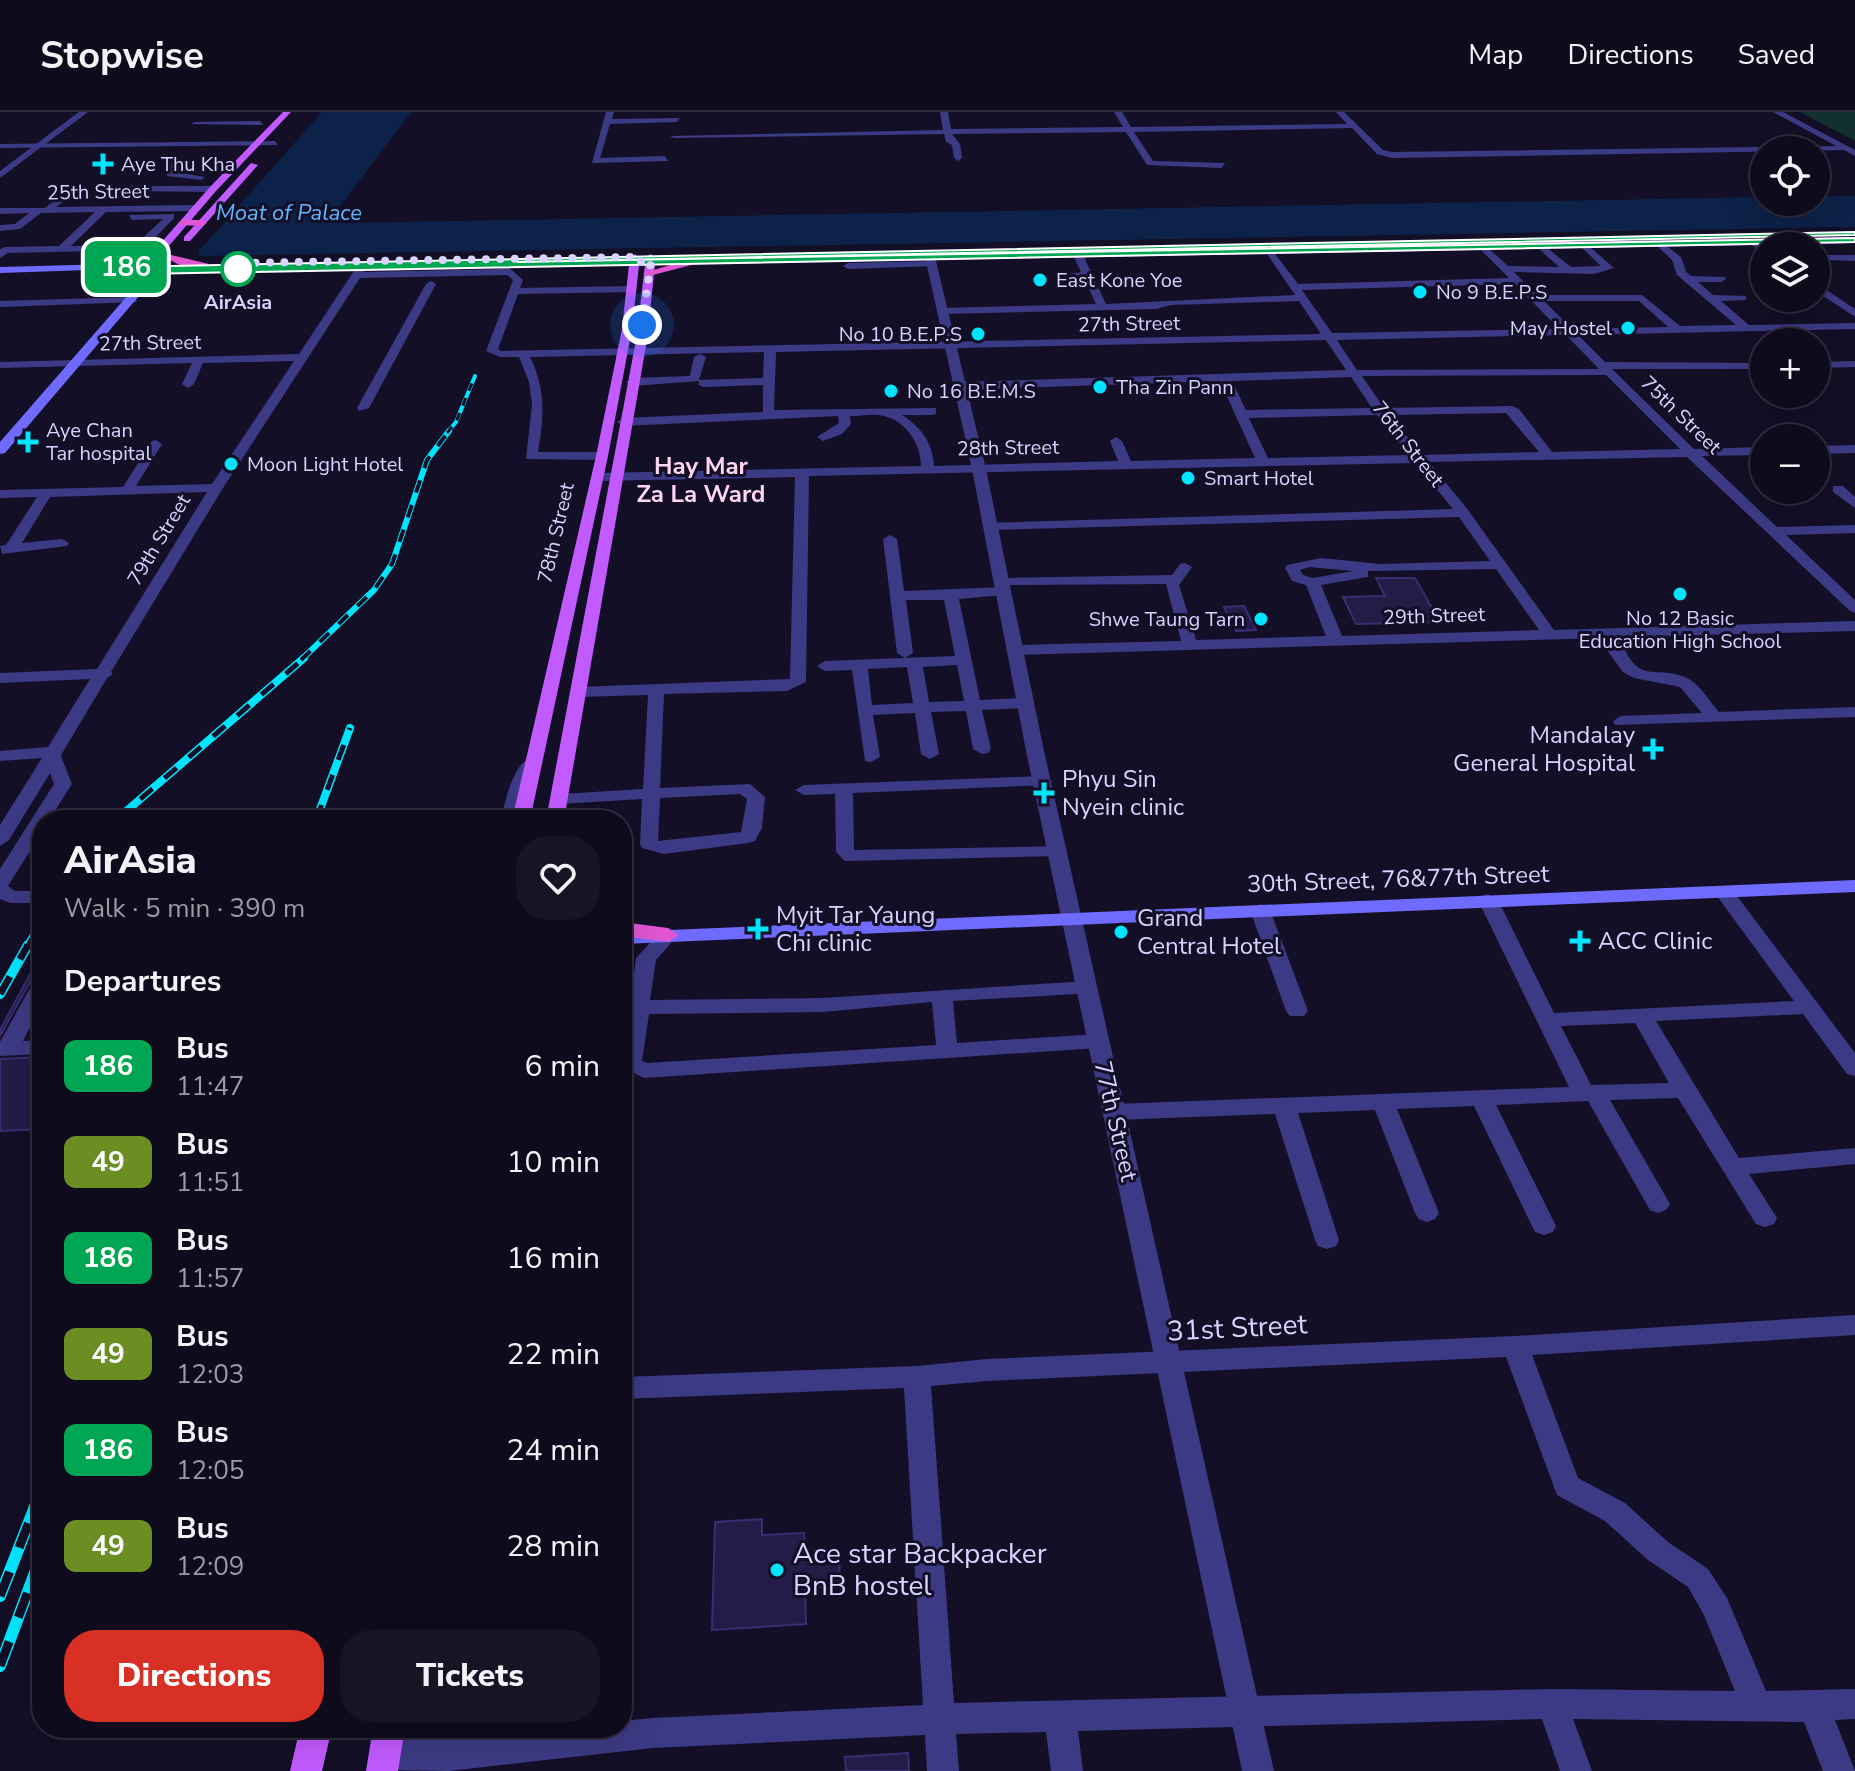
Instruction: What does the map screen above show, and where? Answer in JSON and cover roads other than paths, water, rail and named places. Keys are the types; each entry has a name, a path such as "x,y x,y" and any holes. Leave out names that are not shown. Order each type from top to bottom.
{"highway":[{"path":"183,223 202,223"},
{"path":"650,264 695,261"},
{"path":"157,267 181,263 203,264"},
{"path":"632,930 668,935"}],"main road":[{"path":"0,450 132,300 157,267 183,223 287,112"},
{"path":"157,267 285,132"},
{"path":"1830,238 1855,237"},
{"path":"203,264 636,260 650,264 1855,237"},
{"path":"1480,244 1541,246 1750,242"},
{"path":"695,261 931,261 1268,248"},
{"path":"505,268 636,260"},
{"name":"78th Street","path":"523,810 602,456 636,260"},
{"name":"78th Street","path":"557,810 617,477 623,422 639,351 650,264"},
{"path":"0,270 157,267 356,275"},
{"name":"30th Street, 76&77th Street","path":"632,937 1855,886"},
{"path":"306,1771 314,1738"}],"street":[{"path":"0,175 84,112"},
{"path":"240,124 252,112"},
{"path":"944,112 949,140 956,144 958,158"},
{"path":"1118,112 1150,163 1222,165"},
{"path":"1340,112 1380,152 1396,155 1844,148"},
{"path":"1777,112 1855,153"},
{"path":"678,116 664,162 594,159 608,117 678,116"},
{"path":"195,124 260,123"},
{"path":"674,136 1354,126"},
{"path":"837,133 838,144"},
{"path":"0,146 275,143"},
{"path":"598,147 612,147"},
{"path":"172,164 170,174 178,176 225,176"},
{"path":"0,228 17,227 75,187"},
{"path":"130,189 213,189"},
{"name":"25th Street","path":"0,211 196,208"},
{"path":"62,249 103,210"},
{"path":"2,252 136,248 142,246 171,216 132,217"},
{"name":"75th Street","path":"1480,244 1691,453 1855,608"},
{"path":"1660,244 1677,259 1681,273 1746,328"},
{"path":"1504,269 1594,271 1609,268 1584,245"},
{"path":"1541,246 1567,269"},
{"name":"76th Street","path":"1268,248 1380,411 1463,513 1550,635"},
{"path":"1078,255 1102,306"},
{"path":"1830,258 1855,258"},
{"path":"848,266 931,261 949,345"},
{"path":"356,275 505,268 518,278 513,291 632,289"},
{"path":"356,275 431,284 475,284"},
{"name":"79th Street","path":"0,840 105,674 216,488 356,275"},
{"path":"1064,276 1087,275"},
{"path":"1689,279 1721,279"},
{"path":"942,311 1102,306 1516,281"},
{"path":"363,408 431,284"},
{"name":"27th Street","path":"513,291 492,351 523,354 770,350 1855,326"},
{"path":"1534,298 1623,293 1642,298 1678,330"},
{"path":"1830,296 1855,314"},
{"path":"1712,298 1742,298"},
{"path":"0,304 132,300"},
{"path":"1204,340 1213,352"},
{"name":"77th Street","path":"949,345 979,469 1025,703 1258,1771"},
{"path":"1693,348 1709,365"},
{"path":"770,350 768,411 771,414"},
{"path":"523,354 537,382 540,402 531,456 602,456"},
{"name":"27th Street","path":"5,364 301,357"},
{"path":"632,382 695,378 700,357"},
{"path":"188,384 199,360"},
{"path":"0,374 5,364"},
{"path":"1830,365 1855,364"},
{"path":"959,386 1225,372 1355,373 1750,366"},
{"path":"1225,372 1263,461"},
{"path":"703,383 769,381"},
{"path":"1077,382 1080,392 1135,390"},
{"path":"1241,414 1508,409 1515,412 1549,456"},
{"path":"623,422 756,418 771,414 932,411"},
{"path":"886,412 909,422 923,442 927,470"},
{"path":"823,437 838,431 845,424 844,413"},
{"path":"1116,441 1126,465"},
{"path":"128,489 156,444"},
{"path":"1830,450 1855,449"},
{"name":"28th Street","path":"597,477 1750,451"},
{"path":"577,692 787,686 798,682 802,473"},
{"path":"0,494 216,488"},
{"path":"1838,489 1855,504"},
{"path":"6,550 46,493"},
{"path":"990,526 1463,513"},
{"path":"1773,531 1855,529"},
{"path":"890,539 898,596 930,754"},
{"path":"6,550 62,543"},
{"path":"1357,565 1363,574 1312,582 1297,578 1292,565 1357,565 1380,568 1499,565"},
{"path":"1185,567 1174,579 1172,591 1190,645"},
{"path":"898,596 951,595 1003,587 1174,579"},
{"path":"1312,582 1336,641"},
{"path":"951,595 971,707 982,749"},
{"name":"29th Street","path":"1014,650 1855,626"},
{"path":"1609,633 1629,669 1640,675 1685,683 1715,718"},
{"path":"825,666 910,658 963,660"},
{"path":"860,664 871,757"},
{"path":"0,678 105,674"},
{"path":"560,799 649,792 744,788 756,797 753,828 748,837 649,844 649,792 656,690"},
{"path":"864,710 1025,703"},
{"path":"1621,721 1855,712"},
{"path":"0,756 54,754 63,784 47,810"},
{"path":"512,810 526,770 534,759"},
{"path":"804,790 1043,781"},
{"path":"844,789 845,852 852,857 1058,850"},
{"path":"32,833 0,887 10,897 32,897"},
{"path":"1724,892 1855,1069"},
{"path":"1488,900 1581,1088 1658,1204"},
{"path":"1260,910 1297,1011"},
{"path":"632,1057 646,958 668,935"},
{"path":"639,1007 823,1005 1087,988"},
{"path":"942,995 947,1051"},
{"path":"4,1049 32,1001"},
{"path":"1548,1020 1810,1007"},
{"path":"1642,1016 1684,1090 1765,1218"},
{"path":"632,1065 644,1071 1098,1041"},
{"path":"4,1049 32,1048"},
{"path":"1114,1112 1684,1090"},
{"path":"1481,1097 1544,1226"},
{"path":"1383,1102 1427,1213"},
{"path":"1284,1105 1327,1240"},
{"path":"1731,1167 1855,1156"},
{"name":"31st Street","path":"632,1388 917,1377 987,1370 1169,1364 1855,1325"},
{"path":"1515,1346 1567,1486 1615,1512 1703,1584 1757,1706"},
{"path":"917,1377 943,1771"},
{"path":"1552,1704 1576,1771"},
{"path":"632,1735 940,1719 1246,1711 1552,1704 1814,1707 1855,1704"},
{"path":"1814,1707 1839,1771"},
{"path":"1060,1716 1067,1771"},
{"path":"385,1751 449,1755 607,1738"}],"water":[{"name":"Moat of Palace","path":"322,112 411,112 331,218 341,223 1750,197 1750,216 1830,216 1830,196 1855,196 1855,227 199,256 199,251"}],"railway":[{"path":"447,433 456,422 475,376"},
{"path":"301,660 374,590 392,564 427,460 449,431"},
{"path":"128,810 304,658"},
{"path":"320,810 350,728"},
{"path":"27,947 32,938"},
{"path":"0,994 28,945"},
{"path":"0,1596 32,1514"},
{"path":"0,1666 32,1581"}],"place":[{"name":"Aye Thu Kha","path":"103,164"},
{"name":"AirAsia","path":"238,269"},
{"name":"East Kone Yoe","path":"1040,280"},
{"name":"No 9 B.E.P.S","path":"1420,292"},
{"name":"May Hostel","path":"1628,328"},
{"name":"No 10 B.E.P.S","path":"978,334"},
{"name":"Tha Zin Pann","path":"1100,387"},
{"name":"No 16 B.E.M.S","path":"891,391"},
{"name":"Aye Chan Tar hospital","path":"28,442"},
{"name":"Moon Light Hotel","path":"231,464"},
{"name":"Smart Hotel","path":"1188,478"},
{"name":"No 12 Basic Education High School","path":"1680,594"},
{"name":"Shwe Taung Tarn","path":"1261,619"},
{"name":"Mandalay General Hospital","path":"1653,749"},
{"name":"Phyu Sin Nyein clinic","path":"1044,793"},
{"name":"Myit Tar Yaung Chi clinic","path":"758,929"},
{"name":"Grand Central Hotel","path":"1121,932"},
{"name":"ACC Clinic","path":"1580,941"},
{"name":"Ace star Backpacker BnB hostel","path":"777,1570"}],"district":[{"name":"Hay Mar Za La Ward","path":"701,480"}]}
